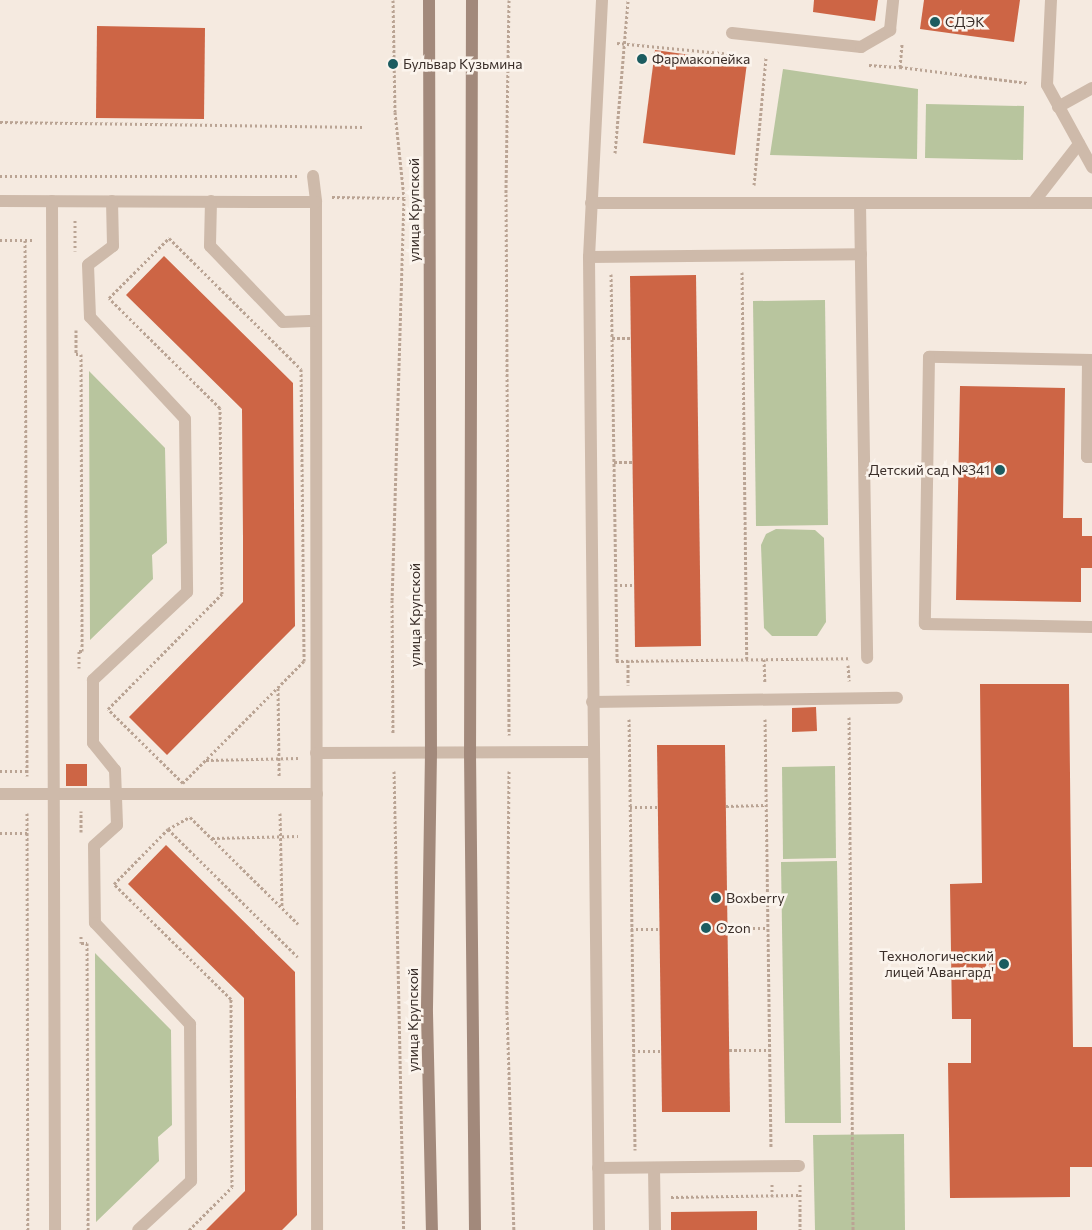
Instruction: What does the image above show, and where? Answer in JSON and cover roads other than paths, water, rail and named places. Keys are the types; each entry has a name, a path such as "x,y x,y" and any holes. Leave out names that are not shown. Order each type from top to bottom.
{"main road":[{"name":"улица Крупской","path":"429,0 431,753 427,1014 432,1230"},
{"path":"472,0 470,752 475,1230"}],"lane":[{"path":"599,1230 591,661 589,257 602,0"},
{"path":"732,33 861,48 890,30 894,0"},
{"path":"1051,0 1047,85 1092,167"},
{"path":"1058,108 1092,88"},
{"path":"1034,203 1079,144"},
{"path":"312,176 316,202 317,1230"},
{"path":"0,201 316,202"},
{"path":"52,201 56,1230"},
{"path":"112,201 113,246 88,265 90,317 185,419 186,592 93,680 93,743 115,770 117,824 94,846 95,923 190,1024 191,1180 138,1230"},
{"path":"211,201 210,246 283,322 316,321"},
{"path":"591,203 1092,203"},
{"path":"860,203 867,658"},
{"path":"589,257 861,254"},
{"path":"1092,457 1087,457 1090,360 929,357 925,624 1092,627"},
{"path":"592,702 897,698"},
{"path":"316,756 394,753 592,752"},
{"path":"0,794 316,794"},
{"path":"598,1168 799,1166"},
{"path":"654,1168 655,1230"}],"place":[{"name":"СДЭК","path":"935,22"},
{"name":"Фармакопейка","path":"642,59"},
{"name":"Бульвар Кузьмина","path":"393,64"},
{"name":"Детский сад №341","path":"1000,470"},
{"name":"Boxberry","path":"716,898"},
{"name":"Ozon","path":"706,928"},
{"name":"Технологический лицей 'Авангард'","path":"1004,964"}]}
